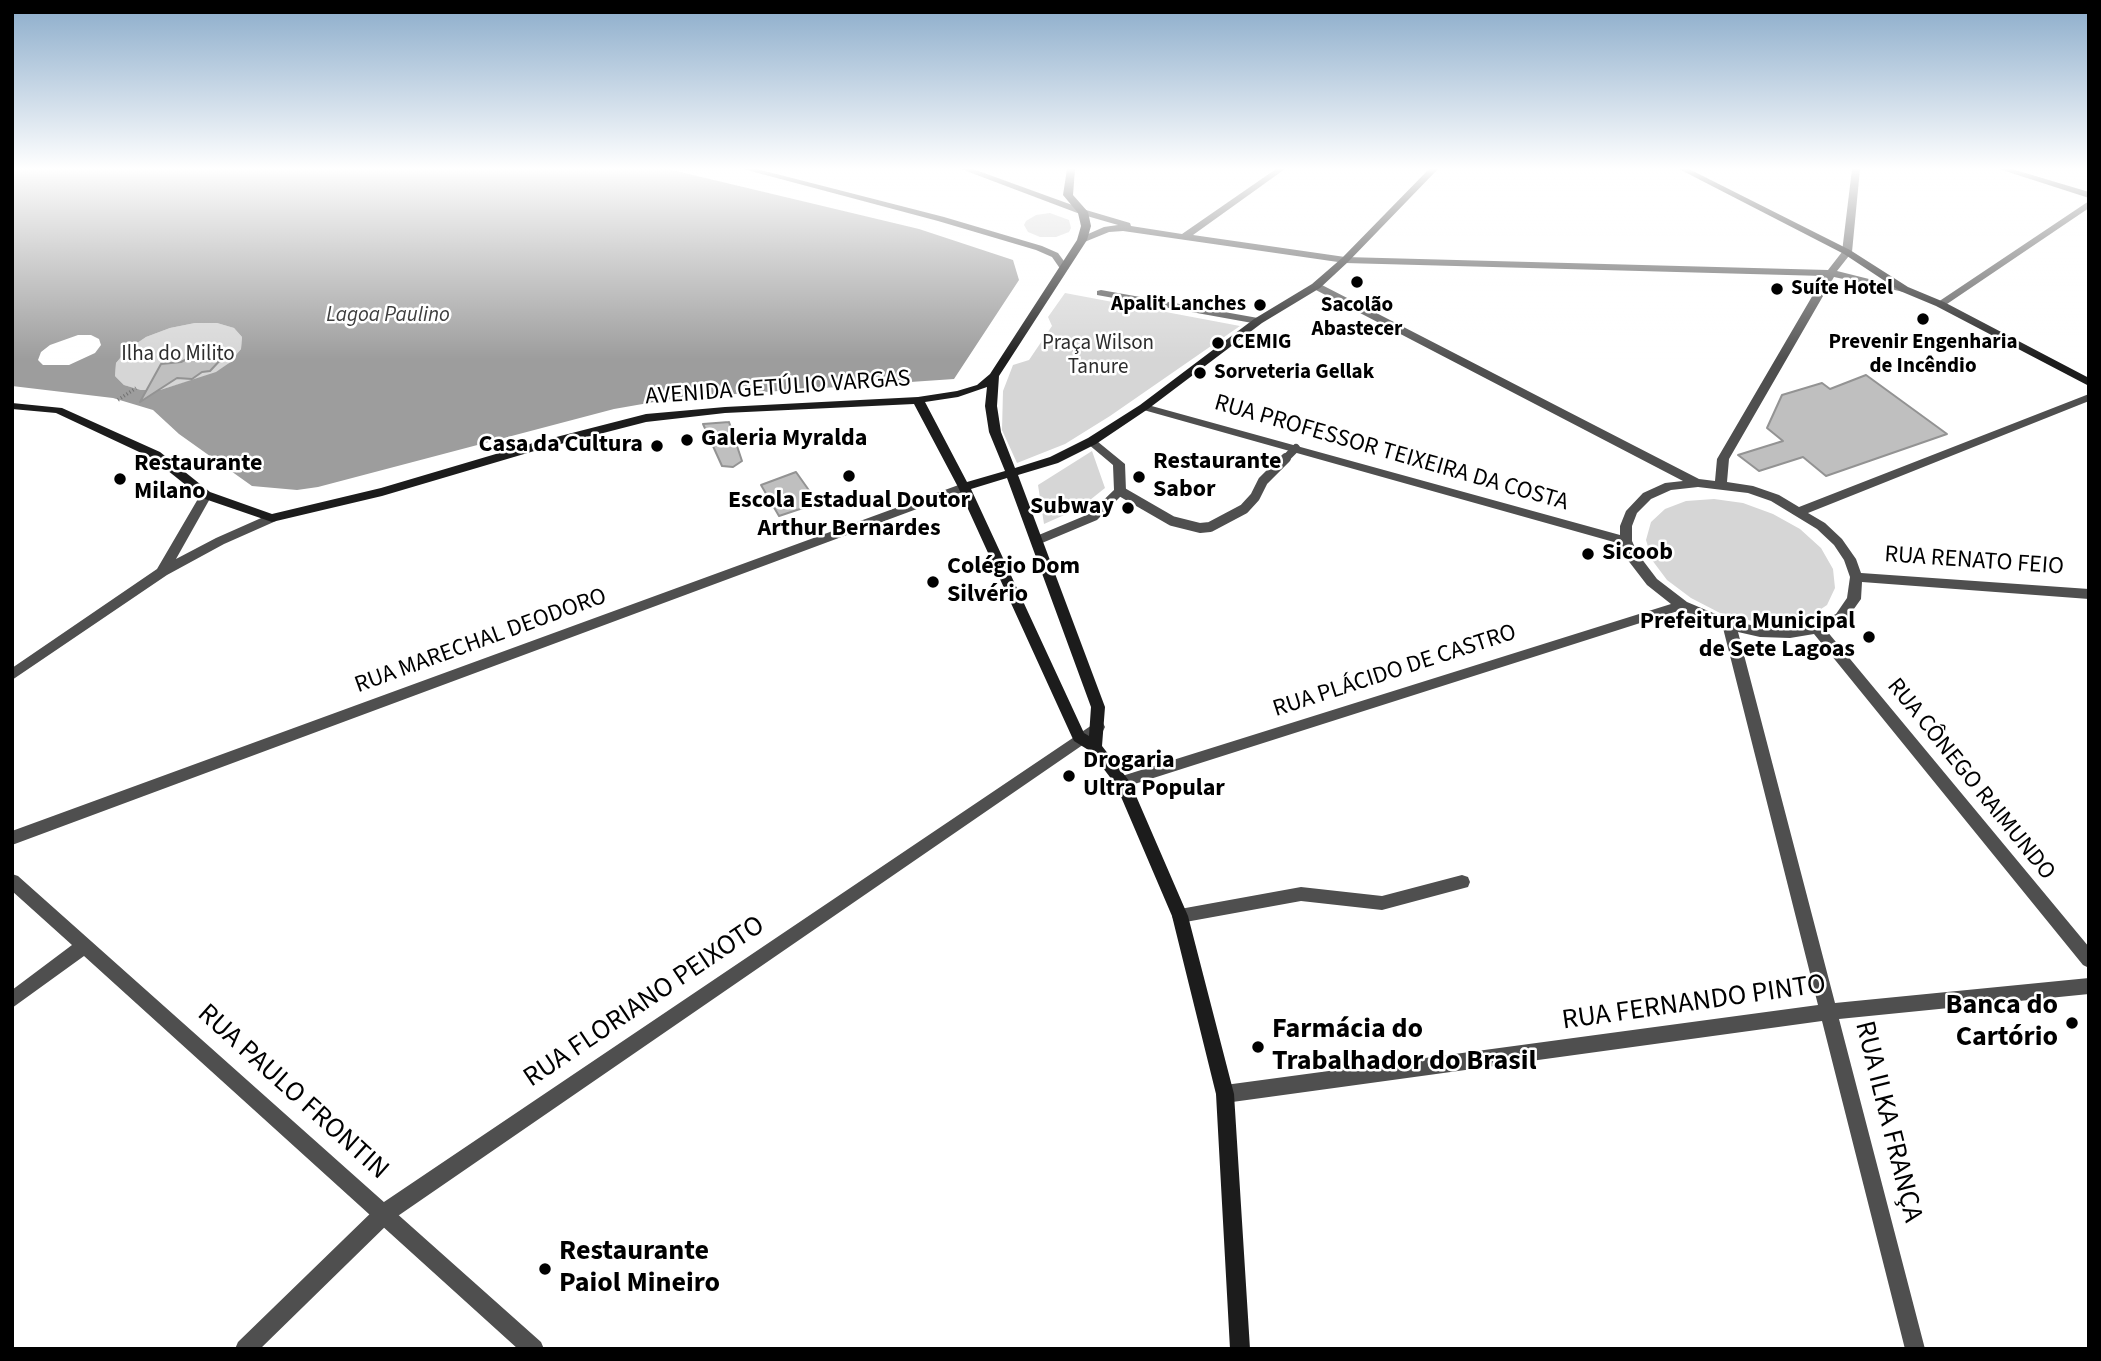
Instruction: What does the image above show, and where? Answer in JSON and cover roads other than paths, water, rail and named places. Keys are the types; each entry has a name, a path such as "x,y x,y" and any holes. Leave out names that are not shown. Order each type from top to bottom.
{"main road":[{"path":"1084,233 1082,240 994,376 991,406 995,432 1038,540 1098,707 1095,747"},
{"path":"964,487 1054,460 1092,441 1144,407 1258,321 1316,286 1372,233"},
{"path":"1808,233 1847,252 1904,289 1940,304 2089,383"},
{"name":"AVENIDA GETÚLIO VARGAS","path":"272,519 382,492 537,446 646,418 725,410 918,400 981,387 994,376"},
{"path":"918,400 964,487 1079,737 1095,747 1122,782 1180,916 1225,1094 1240,1349"},
{"path":"12,407 58,410 156,455 206,495 272,519"}],"street":[{"path":"987,233 1040,248 1055,255 1064,268"},
{"path":"1082,240 1099,233"},
{"path":"1160,233 1345,260 1831,274 1904,289"},
{"path":"1184,237 1190,233"},
{"path":"1721,484 1723,459 1831,274 1847,252 1849,233"},
{"path":"1940,304 2047,233"},
{"path":"1316,286 1698,483"},
{"path":"1101,293 1258,321"},
{"path":"1801,511 2089,397"},
{"name":"RUA PROFESSOR TEIXEIRA DA COSTA","path":"1144,407 1626,541"},
{"path":"1038,540 1093,517 1120,491 1119,464 1092,441"},
{"path":"1721,484 1758,492 1801,511 1838,542 1850,559 1856,577 1854,599 1841,617 1816,629 1790,633 1760,632 1729,625 1682,605 1652,582 1633,556 1626,541 1626,526 1632,511 1647,496 1669,486 1721,484"},
{"name":"RUA MARECHAL DEODORO","path":"12,838 964,487"},
{"path":"162,572 206,495"},
{"path":"12,675 162,572 220,541 272,519"},
{"name":"RUA RENATO FEIO","path":"1856,577 2089,593"},
{"name":"RUA PLÁCIDO DE CASTRO","path":"1122,782 1682,605"},
{"name":"RUA ILKA FRANÇA","path":"1729,625 1916,1349"},
{"name":"RUA CÔNEGO RAIMUNDO","path":"1816,629 2089,960"},
{"name":"RUA FLORIANO PEIXOTO","path":"245,1349 385,1213 1079,737 1098,727"},
{"name":"RUA PAULO FRONTIN","path":"12,881 534,1349"},
{"path":"1180,916 1301,894 1382,903 1462,882"},
{"path":"12,1000 84,946"},
{"name":"RUA FERNANDO PINTO","path":"1225,1094 1830,1012 2089,986"}],"lane":[{"path":"1120,491 1172,521 1200,528 1210,527 1244,509 1255,497 1263,481 1296,448"}],"water":[{"name":"Lagoa Paulino","path":"12,233 930,233 1013,260 1019,280 954,379 677,398 614,409 318,487 297,490 252,486 179,434 153,410 113,398 12,386","holes":["195,323 217,323 234,328 242,337 241,349 229,363 216,372 160,390 141,390 124,385 115,376 116,363 127,350 146,337","78,335 91,335 99,339 101,345 95,353 69,365 43,365 38,360 41,352 50,345"]}],"place":[{"name":"Sacolão Abastecer","path":"1357,282"},
{"name":"Suíte Hotel","path":"1777,289"},
{"name":"Apalit Lanches","path":"1260,305"},
{"name":"Prevenir Engenharia de Incêndio","path":"1923,319"},
{"name":"CEMIG","path":"1218,343"},
{"name":"Sorveteria Gellak","path":"1200,373"},
{"name":"Galeria Myralda","path":"687,440"},
{"name":"Casa da Cultura","path":"657,446"},
{"name":"Escola Estadual Doutor Arthur Bernardes","path":"849,476"},
{"name":"Restaurante Sabor","path":"1139,477"},
{"name":"Restaurante Milano","path":"120,479"},
{"name":"Subway","path":"1128,508"},
{"name":"Sicoob","path":"1588,554"},
{"name":"Colégio Dom Silvério","path":"933,582"},
{"name":"Prefeitura Municipal de Sete Lagoas","path":"1869,637"},
{"name":"Drogaria Ultra Popular","path":"1069,776"},
{"name":"Banca do Cartório","path":"2072,1023"},
{"name":"Farmácia do Trabalhador do Brasil","path":"1258,1047"},
{"name":"Restaurante Paiol Mineiro","path":"545,1269"}],"park label":[{"name":"Ilha do Milito","path":"178,355"},
{"name":"Praça Wilson Tanure","path":"1098,356"}]}
